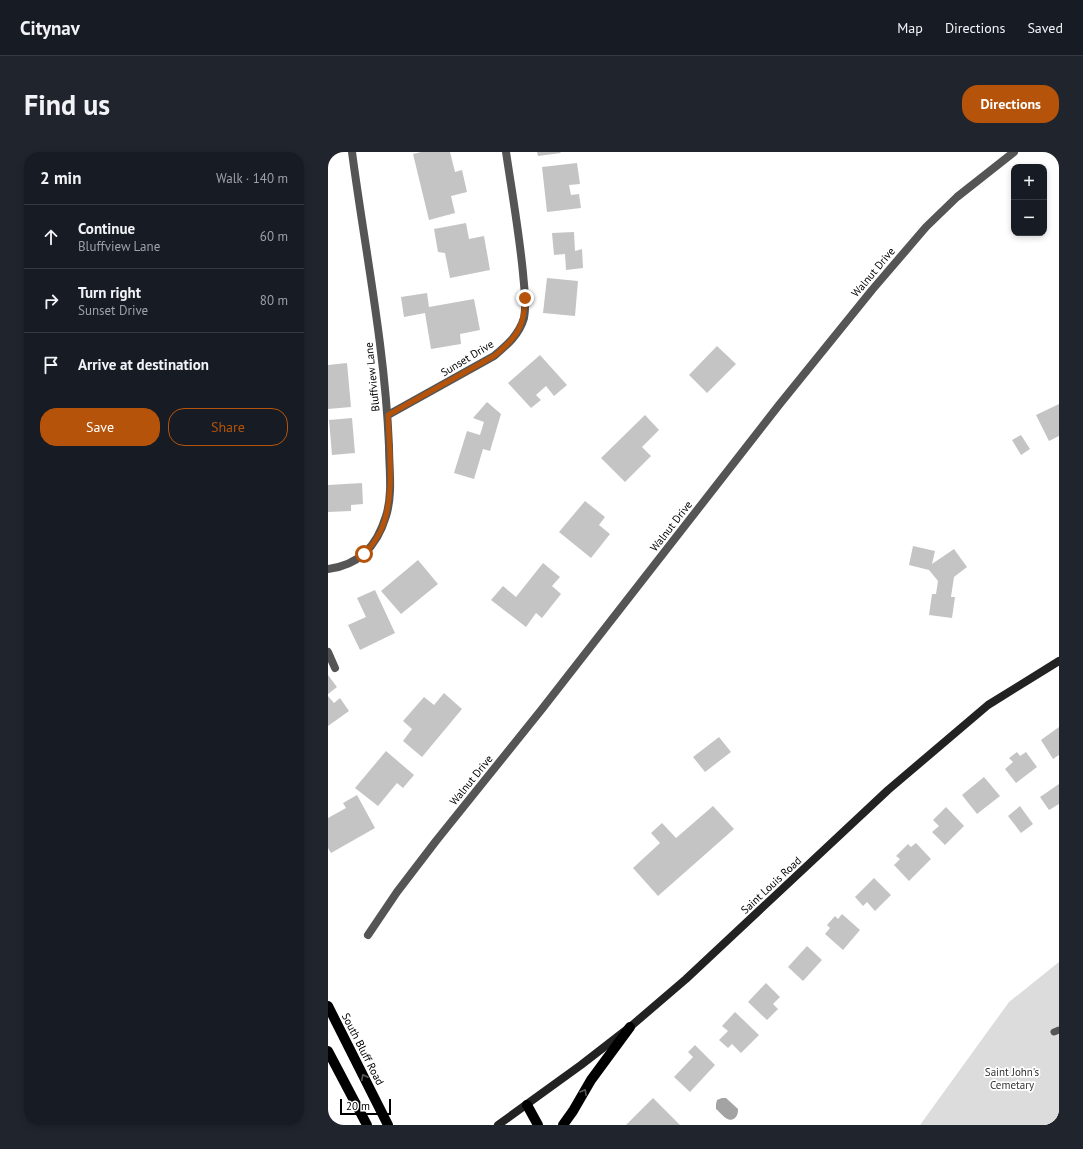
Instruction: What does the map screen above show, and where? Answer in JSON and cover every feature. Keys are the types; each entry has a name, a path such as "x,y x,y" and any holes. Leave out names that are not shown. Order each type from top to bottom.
{"main road":[{"name":"South Bluff Road","path":"328,1006 388,1125"},
{"path":"563,1125 591,1080 630,1027"},
{"path":"328,1050 367,1125"},
{"path":"527,1105 538,1125"}],"street":[{"name":"Bluffview Lane","path":"328,569 340,568 352,563 374,544 381,531 387,514 390,491 388,415 380,341 352,152"},
{"name":"Sunset Drive","path":"388,415 494,356 509,344 515,336 523,319 525,298 522,260 506,152"},
{"name":"Walnut Drive","path":"368,935 397,892 436,841 547,703 779,405 872,290 931,222 957,198 1014,152"},
{"path":"328,652 335,668"},
{"name":"Saint Louis Road","path":"498,1125 581,1065 630,1027 686,979 888,790 988,705 1059,662"}],"green space":[{"name":"Saint John's Cemetary","path":"1059,962 1059,1125 920,1125 1009,1002"}],"shaded area":[{"path":"726,1098 738,1109 737,1116 732,1120 727,1119 716,1109 717,1100"}],"building":[{"path":"421,152 450,152 455,172 462,170 467,192 451,196 455,213 429,220 413,154"},
{"path":"537,152 560,152 561,153 538,156"},
{"path":"577,163 580,184 569,185 571,195 579,194 581,208 547,212 542,167"},
{"path":"466,223 469,239 484,236 490,270 450,278 445,253 438,252 434,229"},
{"path":"574,232 575,251 582,249 583,268 566,270 565,254 554,255 552,233"},
{"path":"547,278 578,281 575,316 543,313"},
{"path":"427,293 429,307 474,299 480,330 460,334 461,344 431,349 425,313 404,317 401,297"},
{"path":"717,346 736,364 707,393 689,375"},
{"path":"540,355 567,385 554,396 546,386 536,395 541,400 531,408 508,383"},
{"path":"347,363 351,407 328,409 328,365"},
{"path":"487,402 501,414 490,451 483,449 474,479 454,473 467,431 480,435 484,422 473,418"},
{"path":"1059,404 1059,436 1049,441 1036,415"},
{"path":"645,415 659,430 642,447 651,456 625,482 601,458"},
{"path":"352,418 355,453 332,455 329,420"},
{"path":"1021,435 1030,449 1021,455 1012,440"},
{"path":"362,483 363,504 351,505 351,511 328,512 328,485"},
{"path":"585,501 605,517 599,525 610,534 591,558 559,532"},
{"path":"913,546 935,551 932,564 954,549 967,567 954,577 951,597 955,597 952,618 929,615 932,594 936,594 938,581 929,570 909,565"},
{"path":"418,560 438,584 401,614 381,591"},
{"path":"543,563 560,577 552,586 561,594 542,618 536,613 526,627 491,600 503,586 516,597"},
{"path":"375,590 395,633 360,650 348,625 366,617 357,598"},
{"path":"328,675 337,687 328,694"},
{"path":"444,693 462,709 422,757 403,741 412,729 403,721 424,697 434,705"},
{"path":"328,696 334,703 340,698 349,711 328,726"},
{"path":"1059,727 1059,755 1053,759 1041,740"},
{"path":"719,737 731,752 705,772 693,757"},
{"path":"386,751 414,775 403,788 397,783 378,806 355,788"},
{"path":"1017,752 1020,756 1026,752 1037,767 1016,783 1005,769 1013,762 1009,758"},
{"path":"984,777 1000,796 977,814 962,795"},
{"path":"1059,784 1059,804 1049,810 1040,797"},
{"path":"357,795 375,828 331,853 328,848 328,818 346,808 343,803"},
{"path":"713,806 734,829 658,896 633,868 660,843 651,833 662,823 676,838"},
{"path":"1020,806 1033,824 1021,833 1008,816"},
{"path":"946,807 964,826 945,845 932,832 939,826 933,820"},
{"path":"916,843 931,859 909,881 894,865 900,859 896,856 908,844 911,847"},
{"path":"874,878 891,895 875,911 867,902 863,906 855,897"},
{"path":"842,914 860,930 843,950 825,934 830,928 827,925 835,916 838,919"},
{"path":"807,946 822,960 803,981 788,967"},
{"path":"766,983 780,997 773,1004 778,1009 767,1020 748,1002"},
{"path":"735,1012 759,1035 741,1053 732,1044 728,1048 719,1040 728,1031 722,1026"},
{"path":"695,1045 715,1065 690,1092 674,1077 693,1057 688,1052"},
{"path":"653,1098 680,1125 626,1125"}],"route":[{"path":"364,554 374,544 381,531 387,514 390,491 388,415 494,356 509,344 515,336 523,319 525,298"}]}
